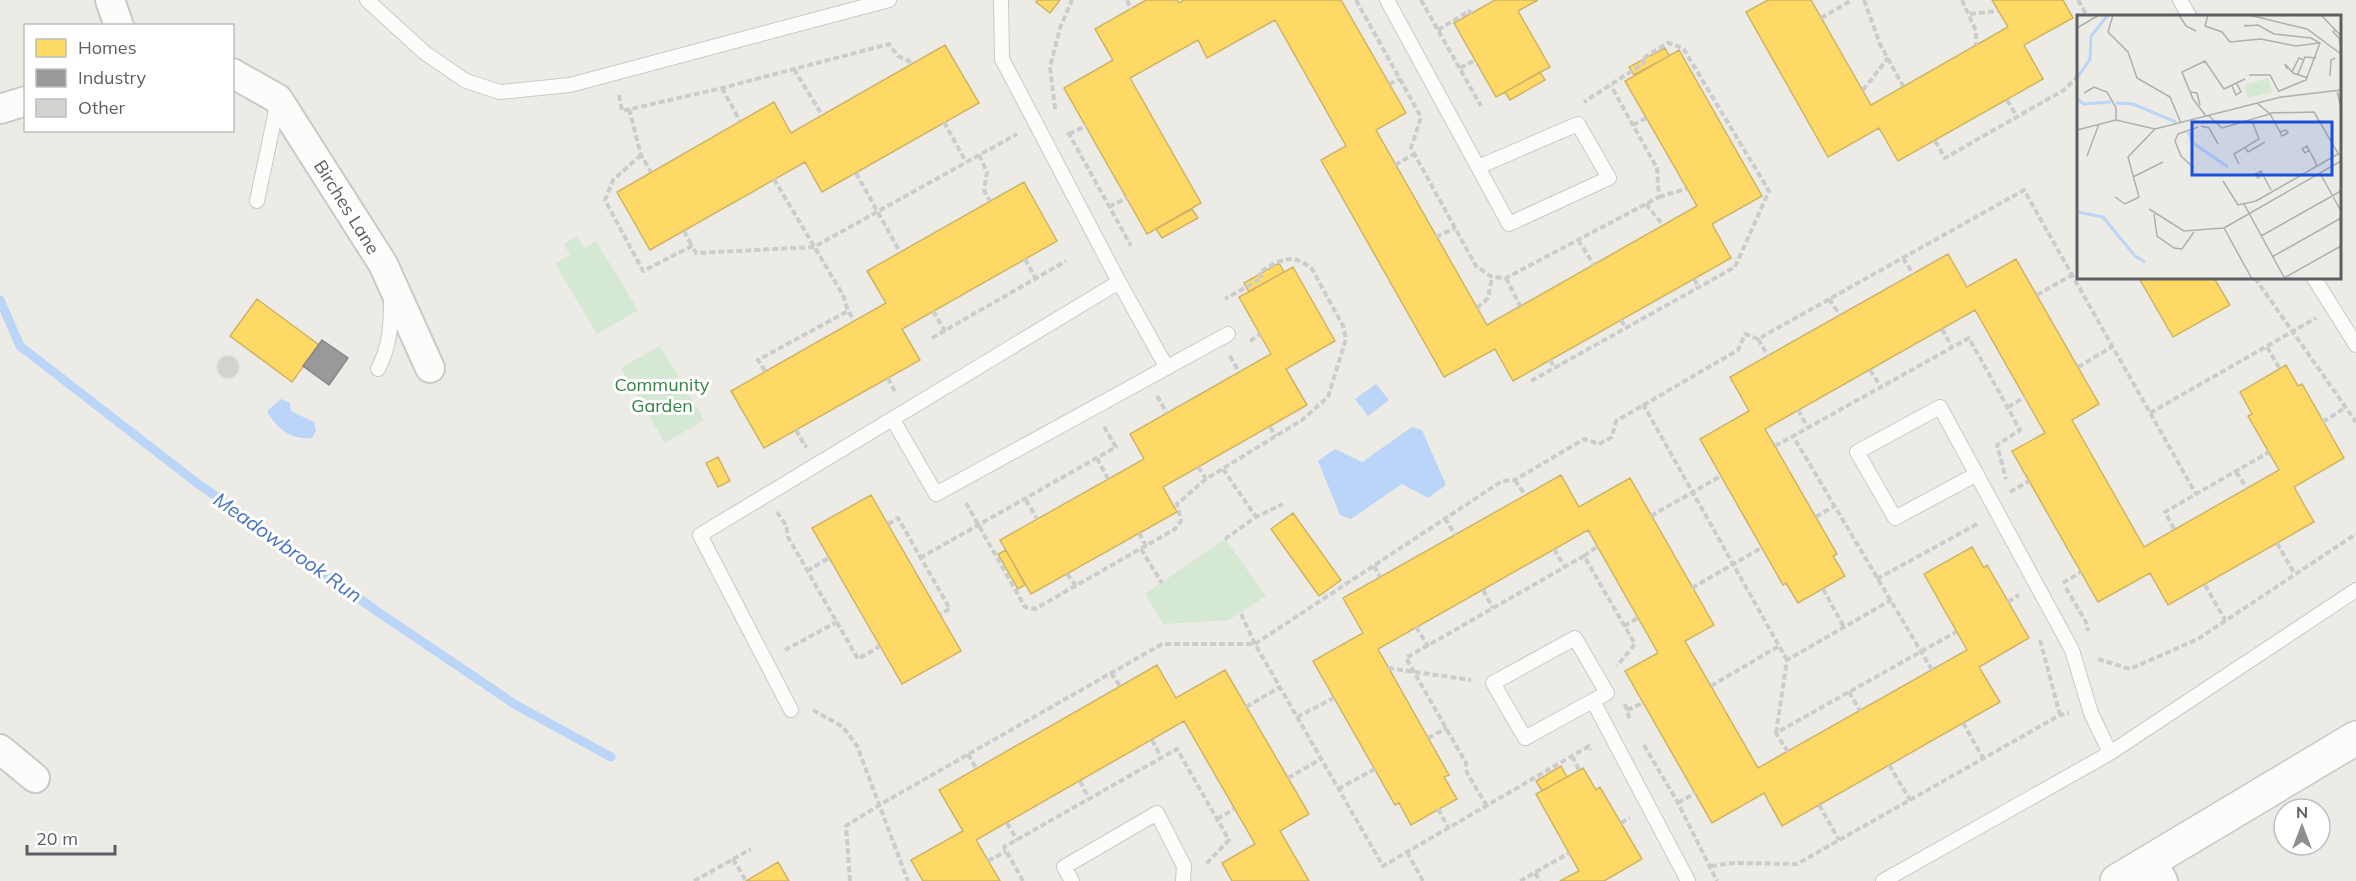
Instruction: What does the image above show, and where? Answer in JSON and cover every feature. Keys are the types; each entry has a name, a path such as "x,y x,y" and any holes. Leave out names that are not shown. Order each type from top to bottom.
{"street":[{"path":"110,0 118,24"},
{"name":"Birches Lane","path":"234,74 278,99 383,264 430,368"},
{"path":"0,110 24,102"},
{"path":"2117,881 2157,871 2356,738"},
{"path":"0,749 35,778"}],"lane":[{"path":"367,0 425,53 466,81 500,92 570,85 889,0"},
{"path":"1001,0 1002,59 1119,282 1167,368"},
{"path":"1386,0 1509,224 1609,178 1578,124 1478,167"},
{"path":"2180,0 2188,15"},
{"path":"257,201 278,99"},
{"path":"2314,279 2356,345"},
{"path":"378,369 387,352 391,330 392,282"},
{"path":"791,710 700,535 766,493 893,420 1119,282"},
{"path":"893,420 936,494 1228,334"},
{"path":"1977,474 1895,518 1857,452 1940,407 1977,474 2072,650 2088,702 2110,753"},
{"path":"1883,881 2110,753 2356,590"},
{"path":"1575,638 1606,693 1525,738 1493,683 1575,638"},
{"path":"1593,701 1688,881"},
{"path":"1072,881 1064,867 1157,813 1184,866 1184,881"}],"path":[{"path":"1060,117 1055,109 1050,67 1060,28 1072,0"},
{"path":"1126,0 1131,9"},
{"path":"1421,0 1481,106"},
{"path":"1821,18 1852,0"},
{"path":"1864,0 1880,44 1903,86"},
{"path":"1962,0 1976,31 1976,45"},
{"path":"2078,0 2086,15"},
{"path":"1438,30 1469,11 1471,14"},
{"path":"1970,14 1998,11"},
{"path":"1531,381 1734,267 1769,191 1683,48 1668,43 1642,59 1644,63 1584,102"},
{"path":"614,74 622,111 722,88 889,44 898,56 913,63"},
{"path":"1863,90 1888,58"},
{"path":"1460,68 1475,60"},
{"path":"794,69 822,115"},
{"path":"1935,141 1945,158 2064,90 2077,78"},
{"path":"1389,84 1400,79"},
{"path":"722,88 741,121"},
{"path":"2007,100 2017,117"},
{"path":"629,109 641,154 651,172"},
{"path":"684,231 696,253 814,247 979,155 1055,109"},
{"path":"1633,125 1646,118"},
{"path":"944,122 966,162"},
{"path":"1064,125 1131,246"},
{"path":"1069,134 1086,126"},
{"path":"641,154 613,180 604,200 643,271 692,246"},
{"path":"1395,165 1414,154"},
{"path":"979,155 987,172 984,190 990,201"},
{"path":"856,173 900,252"},
{"path":"774,179 843,295 848,311 854,320"},
{"path":"1659,197 1686,189"},
{"path":"1758,339 2024,190 2196,494"},
{"path":"1109,207 1127,198"},
{"path":"1646,204 1663,225"},
{"path":"1436,237 1455,228"},
{"path":"1578,240 1594,265"},
{"path":"956,483 1025,607 1035,609 1175,529 1181,521 1177,504 1206,479 1302,420 1328,398 1346,339 1343,326 1312,269 1304,262 1286,258 1259,272 1262,278 1225,299"},
{"path":"1903,258 1913,273"},
{"path":"1025,259 1035,279"},
{"path":"932,338 1066,261"},
{"path":"2037,295 2072,276"},
{"path":"1477,308 1488,298 1491,278"},
{"path":"1506,278 1520,306"},
{"path":"1694,279 1699,287"},
{"path":"2256,279 2356,422"},
{"path":"1829,299 1840,315"},
{"path":"2150,413 2333,308"},
{"path":"765,371 758,360 848,311"},
{"path":"933,311 945,331"},
{"path":"1621,320 1626,328"},
{"path":"1942,329 1952,347"},
{"path":"1244,344 1260,334"},
{"path":"850,881 846,826 968,754 1162,644 1255,644 1502,481 1515,480 1584,440 1599,444 1612,437 1616,421 1738,350 1745,334 1758,339 1768,356"},
{"path":"2078,367 2112,347"},
{"path":"2267,347 2280,369"},
{"path":"1236,348 1228,353 1239,372"},
{"path":"1550,360 1555,368"},
{"path":"1870,370 1881,387"},
{"path":"888,378 896,394"},
{"path":"1148,400 1157,395 1167,413"},
{"path":"2008,407 2025,397"},
{"path":"1643,404 1786,660 1776,733 1788,752"},
{"path":"2323,422 2346,407"},
{"path":"1798,410 1808,428"},
{"path":"920,558 1116,447 1103,427 1112,421"},
{"path":"1270,427 1276,436"},
{"path":"1775,446 1793,436"},
{"path":"2174,529 2165,512 2269,452"},
{"path":"1097,458 1108,479"},
{"path":"1198,467 1206,479"},
{"path":"1223,469 1256,517"},
{"path":"2236,472 2247,488"},
{"path":"1651,516 1721,476"},
{"path":"1515,480 1525,495"},
{"path":"2010,492 2029,481"},
{"path":"766,493 786,525 788,537 858,659 880,646"},
{"path":"1026,500 1037,519"},
{"path":"1225,539 1256,517 1283,504"},
{"path":"1816,517 1834,506"},
{"path":"888,524 898,518 950,609 940,614"},
{"path":"1445,518 1455,535"},
{"path":"1877,579 1976,522 1981,531"},
{"path":"1139,533 1146,546"},
{"path":"2094,658 2130,669 2198,639 2294,573 2356,534"},
{"path":"2277,543 2294,573"},
{"path":"1487,806 1467,773 1466,763 1447,728 1406,658 1598,547"},
{"path":"1692,588 1761,548"},
{"path":"1141,549 1162,583"},
{"path":"1554,549 1565,567"},
{"path":"1584,556 1635,644 1615,669"},
{"path":"807,571 829,558"},
{"path":"1374,566 1380,577"},
{"path":"2063,583 2081,572"},
{"path":"1067,574 1076,586"},
{"path":"2205,585 2225,620"},
{"path":"2014,586 2025,604"},
{"path":"1823,589 1844,627"},
{"path":"1483,590 1493,608"},
{"path":"2008,602 2019,595"},
{"path":"1786,660 1891,600"},
{"path":"1240,614 1383,866 1589,746 1595,756"},
{"path":"1624,626 1638,618"},
{"path":"766,661 837,622"},
{"path":"1416,627 1428,646"},
{"path":"1776,733 1956,632"},
{"path":"2038,632 2060,715"},
{"path":"1711,686 1779,646"},
{"path":"1388,668 1493,683"},
{"path":"1111,673 1120,686"},
{"path":"1246,707 1280,687"},
{"path":"1849,692 1860,711"},
{"path":"1298,717 1334,698"},
{"path":"1624,700 1631,723"},
{"path":"1711,866 1734,863 1797,864 2060,715 2073,712 2088,702"},
{"path":"1628,710 1643,703"},
{"path":"791,710 816,710 843,727 857,746 881,804 908,881"},
{"path":"1963,723 1983,758"},
{"path":"1428,738 1447,728"},
{"path":"1152,740 1161,758"},
{"path":"1643,743 1678,803 1717,881"},
{"path":"968,754 976,768"},
{"path":"1572,756 1579,770"},
{"path":"1288,778 1321,759"},
{"path":"1889,765 1910,800"},
{"path":"1338,789 1375,769"},
{"path":"1080,781 1089,799"},
{"path":"1678,803 1695,793"},
{"path":"1819,805 1839,840"},
{"path":"1217,819 1234,809"},
{"path":"1438,809 1449,829"},
{"path":"1621,823 1630,818 1635,827"},
{"path":"1007,823 1017,840"},
{"path":"693,881 751,849"},
{"path":"988,861 1006,851"},
{"path":"1407,852 1423,881"},
{"path":"1520,881 1569,853"},
{"path":"733,859 746,881"},
{"path":"1535,873 1540,881"}],"green space":[{"path":"577,236 584,248 596,241 638,310 597,334 555,264 570,255 564,244"},
{"name":"Community Garden","path":"660,346 704,420 665,443 621,368"},
{"path":"1225,539 1266,596 1229,620 1163,624 1145,594"}],"water":[{"path":"1376,384 1389,400 1368,416 1355,399"},
{"path":"281,399 290,403 291,411 314,422 316,431 312,438 291,435 275,423 267,411"},
{"path":"1412,427 1422,430 1446,485 1428,498 1402,484 1351,519 1340,515 1318,461 1335,449 1362,462"}],"building: Homes":[{"path":"1037,0 1060,0 1050,13 1036,2"},
{"path":"1146,0 1177,0 1179,3 1184,0 1341,0 1406,113 1376,130 1487,325 1697,206 1625,81 1679,50 1762,196 1712,224 1731,258 1513,381 1495,349 1444,377 1321,160 1346,146 1275,20 1207,58 1198,40 1130,78 1201,203 1147,234 1064,88 1113,60 1095,29"},
{"path":"1495,0 1538,0 1518,11 1550,67 1496,97 1454,23"},
{"path":"1768,0 1811,0 1871,105 2008,27 1992,0 2063,0 2073,18 2024,45 2043,79 1898,161 1879,128 1828,157 1746,12"},
{"path":"945,45 979,103 822,192 805,162 650,250 617,192 774,102 791,133"},
{"path":"1665,48 1669,56 1634,75 1629,67"},
{"path":"1540,72 1545,80 1510,100 1505,92"},
{"path":"1024,182 1057,241 902,329 920,360 764,448 731,391 886,303 867,271"},
{"path":"1192,209 1198,218 1162,238 1156,229"},
{"path":"1948,254 1967,287 2016,259 2099,404 2072,420 2144,547 2279,470 2248,416 2252,414 2240,392 2286,365 2298,386 2302,384 2344,458 2294,487 2314,522 2168,605 2150,573 2098,602 2012,451 2045,433 1975,310 1765,429 1837,554 1833,556 1845,576 1798,603 1786,583 1783,585 1700,439 1749,411 1730,377"},
{"path":"1279,263 1284,272 1249,292 1244,283"},
{"path":"1293,267 1335,341 1286,369 1307,405 1163,487 1177,512 1031,594 1000,540 1144,459 1130,434 1271,354 1239,297"},
{"path":"2140,279 2215,279 2230,305 2173,337"},
{"path":"257,299 319,345 292,382 230,336"},
{"path":"718,457 730,481 718,487 706,463"},
{"path":"1561,475 1579,507 1630,478 1714,625 1685,641 1758,768 1967,650 1924,574 1972,547 1984,568 1987,565 2029,638 1979,667 2000,702 1782,826 1764,793 1712,823 1625,671 1658,653 1588,530 1378,649 1449,775 1444,777 1457,799 1411,825 1399,803 1395,805 1313,661 1363,633 1343,598"},
{"path":"871,495 961,651 902,684 812,528"},
{"path":"1293,513 1341,580 1319,596 1271,529"},
{"path":"1006,550 1025,585 1018,589 998,554"},
{"path":"1157,665 1176,698 1225,670 1309,814 1280,831 1309,881 1232,881 1222,863 1255,844 1184,721 976,840 1000,881 923,881 911,860 963,831 939,790"},
{"path":"1561,766 1567,777 1542,791 1536,781"},
{"path":"1583,768 1596,790 1600,787 1642,859 1604,881 1560,881 1579,871 1536,794"},
{"path":"778,862 789,881 746,881"}],"building: Industry":[{"path":"322,340 348,358 329,385 303,366"}],"building: Other":[{"path":"228,356 236,359 239,367 236,375 228,378 220,375 217,367 220,359"}],"waterway":[{"name":"Meadowbrook Run","path":"0,300 20,346 193,480 378,612 516,705 611,757"}]}
